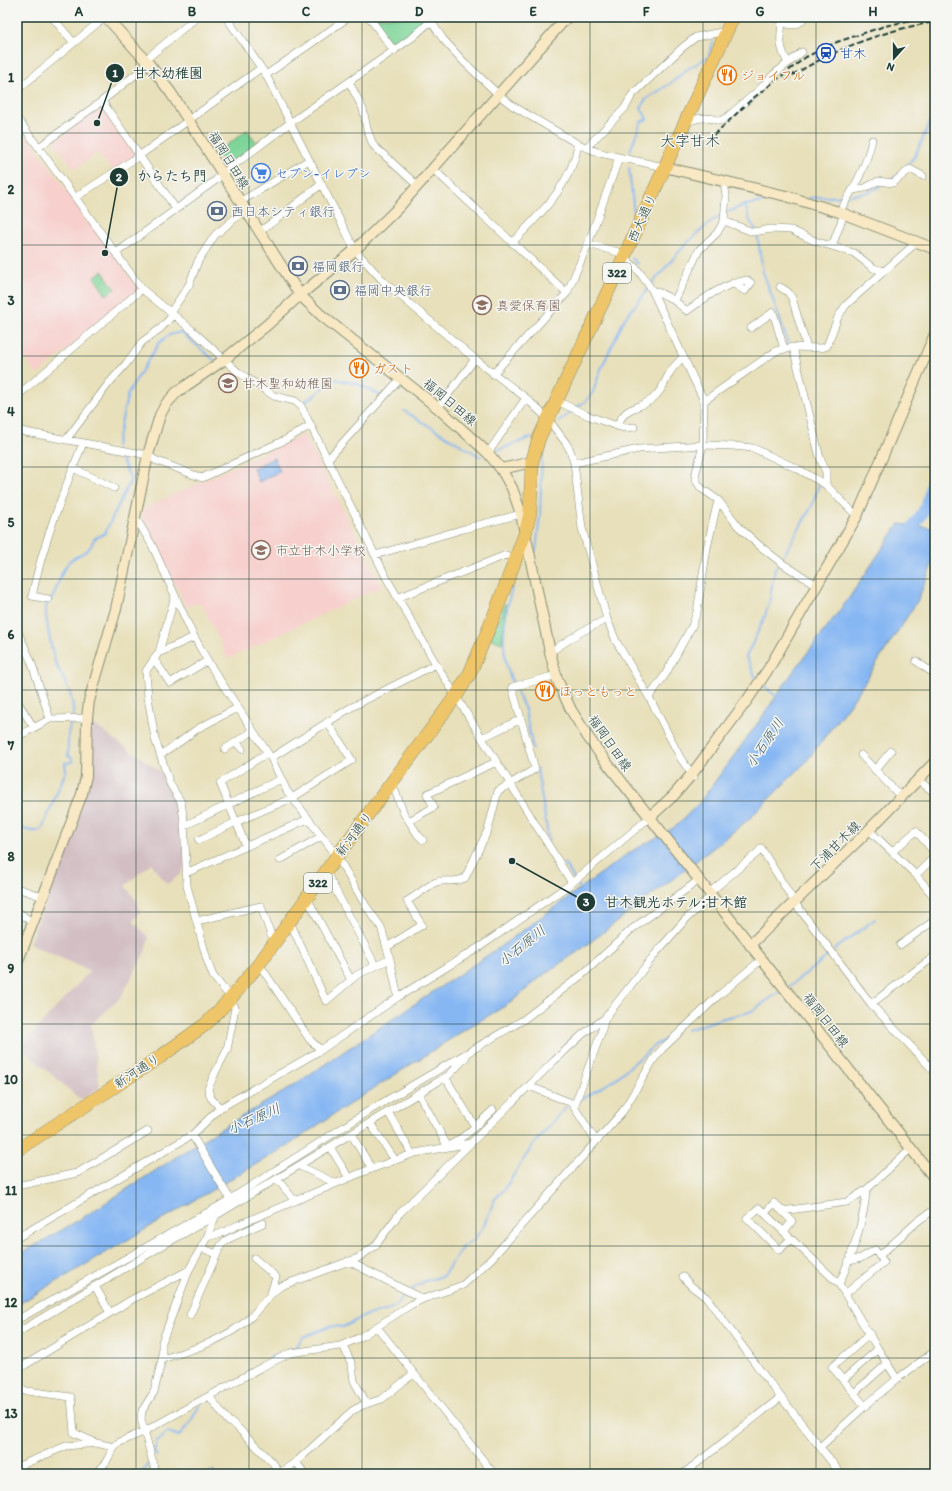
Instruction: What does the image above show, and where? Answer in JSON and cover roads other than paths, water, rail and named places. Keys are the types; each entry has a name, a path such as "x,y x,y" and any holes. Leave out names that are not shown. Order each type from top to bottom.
{"highway":[{"name":"西大通り","path":"524,534 530,513 532,462 539,438 624,257 733,17"},
{"name":"新河通り","path":"17,1150 160,1057 206,1024 231,998 259,964 456,696 470,672 492,621 524,534"}],"street":[{"path":"52,17 74,43"},
{"path":"17,90 106,17"},
{"name":"福岡日田線","path":"106,17 147,62 190,120 242,206 300,295 321,315 438,408 488,453 501,469 512,488 521,514 524,534 534,572 556,675 572,710 588,737 750,946 762,959 935,1179"},
{"path":"39,147 102,101 197,17"},
{"path":"226,17 266,75 355,250 384,282 475,359 526,398 548,419 566,443 574,463 582,528 607,619 616,641 649,698 680,759 693,776"},
{"path":"266,75 349,17"},
{"path":"369,17 394,50"},
{"path":"17,963 21,940 33,923 44,897 82,794 86,776 87,718 89,701 116,609 148,455 160,415 166,404 178,392 225,359 267,325 300,295 355,250 398,208 568,17"},
{"path":"780,18 786,24 794,25 799,24 804,17"},
{"path":"116,254 216,180 290,122 413,37 432,18 453,50 499,95 513,106 578,144 600,153 619,158 664,167 786,196 841,213 935,248"},
{"path":"780,18 780,44 782,53 788,63"},
{"path":"587,147 625,108 632,94 683,47 696,37 727,31"},
{"path":"685,123 700,118 711,118 720,121 726,118 802,52"},
{"path":"76,197 139,156 261,68"},
{"path":"349,82 363,109 367,129 373,145 418,186"},
{"path":"102,101 176,209"},
{"path":"17,118 142,289 225,359 238,372 274,396 295,401 301,406 397,598 496,762 572,883"},
{"path":"832,246 841,213 865,166 872,140"},
{"path":"512,243 543,210 565,182 574,162 578,144"},
{"path":"494,374 567,293 588,244 619,158"},
{"path":"66,440 108,383 126,364 142,342 161,328 188,285 198,261 215,235 242,206 309,160"},
{"path":"433,169 567,293"},
{"path":"853,190 865,188 878,181 889,184 894,183 910,169 922,176"},
{"path":"675,300 699,250 717,233 724,220 726,196 724,181"},
{"path":"259,232 322,184"},
{"path":"724,220 753,232 771,229 791,230 815,241 854,253 873,268 884,271"},
{"path":"704,401 770,355 793,347 822,348 827,346 838,317 846,305 917,242"},
{"path":"588,244 618,252 638,270 650,288 704,401 703,445 695,476 701,488 718,500 739,527 760,546 818,586"},
{"path":"650,288 675,300 687,311 719,289 733,283"},
{"path":"780,287 788,292 792,298 806,348"},
{"path":"17,396 142,289"},
{"path":"751,328 773,312 784,349"},
{"path":"17,1238 192,1135 220,1108 321,1050 398,997 486,943 572,883 652,820 693,776 748,699 769,668 818,586 858,516 935,334"},
{"path":"793,347 820,458 826,472 826,485"},
{"path":"617,426 627,411 642,405 658,394 674,367 683,357"},
{"path":"438,408 475,359"},
{"path":"328,459 400,379"},
{"path":"488,453 526,398"},
{"path":"557,401 589,416 617,426 625,428 634,427"},
{"path":"18,431 148,455 155,460 202,478 285,440 311,425"},
{"path":"48,599 32,596 37,572 83,443"},
{"path":"574,463 638,449 703,445 753,448 798,469 826,485 858,516"},
{"path":"501,469 532,462"},
{"path":"73,468 114,488"},
{"path":"649,698 665,674 692,626 697,612 707,548 718,500"},
{"path":"375,555 466,528 521,514"},
{"path":"136,518 152,545 194,637 207,661 269,756 292,798 337,856 366,906 382,927 398,997"},
{"path":"397,598 506,555 515,558"},
{"path":"175,596 159,652 146,670 150,719 170,784 181,802 184,826 187,886 207,960 213,976 231,998 235,1008 227,1050 208,1089 211,1098 220,1108"},
{"path":"550,652 581,632 607,619"},
{"path":"17,630 31,660 50,718"},
{"path":"159,652 194,637"},
{"path":"154,659 170,683 207,661"},
{"path":"916,661 930,671 935,665"},
{"path":"246,846 220,783 350,708 436,664"},
{"path":"387,947 422,925 407,901 434,883 444,880 458,882 465,878 488,830 498,791 535,769 512,687 556,675"},
{"path":"17,701 34,728"},
{"path":"160,755 197,729 237,708"},
{"path":"18,735 34,728 50,718 87,718"},
{"path":"482,738 521,719"},
{"path":"199,840 292,798 352,760 327,722"},
{"path":"225,749 253,731"},
{"path":"236,742 242,749"},
{"path":"875,770 891,751"},
{"path":"861,755 901,797"},
{"name":"下浦甘木線","path":"750,946 870,830 934,761"},
{"path":"409,821 434,807 427,794 496,762"},
{"path":"184,826 281,779"},
{"path":"918,780 935,793"},
{"path":"392,783 404,814 423,840"},
{"path":"186,873 308,819"},
{"path":"870,830 916,875 935,898"},
{"path":"893,851 916,831 935,853"},
{"path":"280,860 322,836"},
{"path":"162,1359 206,1344 224,1335 250,1317 271,1293 281,1286 358,1258 375,1246 399,1214 529,1086 584,1034 605,1018 656,953 685,920 761,848 795,903 871,1004 935,1072"},
{"path":"916,875 935,856"},
{"path":"326,872 373,961 374,966"},
{"path":"17,1320 227,1201 372,1109 523,1020 583,974 632,929 697,878"},
{"path":"17,888 44,897"},
{"path":"307,898 351,980"},
{"path":"197,921 261,906 274,944"},
{"path":"17,911 33,923"},
{"path":"900,945 935,920"},
{"path":"290,922 326,1001 351,980 374,966 390,959"},
{"path":"871,1004 935,956"},
{"path":"95,1474 106,1462 114,1446 118,1443 145,1432 290,1353 343,1345 359,1338 397,1313 423,1299 463,1285 476,1274 622,1111 654,1059 662,1049 718,996 762,959"},
{"path":"259,964 310,1040 321,1050"},
{"path":"596,1141 574,1107 574,1104 601,1033 605,1018"},
{"path":"17,1333 300,1166 445,1077 474,1049"},
{"path":"445,1077 475,1126"},
{"path":"529,1086 574,1104"},
{"path":"418,1093 448,1147"},
{"path":"448,1147 493,1110"},
{"path":"388,1112 412,1154"},
{"path":"370,1123 395,1160"},
{"path":"17,1186 77,1173 148,1131"},
{"path":"351,1134 372,1169"},
{"path":"192,1135 227,1201"},
{"path":"207,1237 222,1233 335,1183 395,1160 412,1154 472,1143"},
{"path":"330,1147 349,1178"},
{"path":"782,1211 847,1202 866,1190 911,1148"},
{"path":"300,1166 335,1183"},
{"path":"277,1179 295,1201"},
{"path":"839,1284 849,1261 866,1202 866,1190"},
{"path":"156,1474 140,1418 142,1411 154,1392 162,1359 162,1342 189,1270 207,1237 215,1216 227,1201"},
{"path":"765,1214 774,1203 792,1221 784,1232"},
{"path":"791,1239 779,1250 747,1218 759,1208 839,1284 897,1379"},
{"path":"879,1256 918,1221 935,1209"},
{"path":"190,1315 221,1245 226,1240 263,1223"},
{"path":"201,1248 217,1254"},
{"path":"845,1294 884,1262 874,1250 861,1258 849,1261"},
{"path":"254,1258 276,1277 271,1293"},
{"path":"348,1262 423,1299"},
{"path":"17,1369 26,1365 131,1300 189,1270"},
{"path":"683,1277 691,1286 707,1298 841,1474"},
{"path":"95,1286 110,1313"},
{"path":"377,1327 494,1474"},
{"path":"865,1406 832,1367 870,1334"},
{"path":"343,1345 352,1365 354,1380 366,1404"},
{"path":"843,1380 878,1349"},
{"path":"820,1447 897,1379 935,1351"},
{"path":"854,1393 888,1363"},
{"path":"209,1396 229,1422 233,1423 273,1463 278,1474 296,1462 352,1411 366,1404 382,1399 413,1374"},
{"path":"20,1390 71,1397 74,1434 96,1443 114,1446"},
{"path":"683,1474 781,1397"},
{"path":"17,1467 66,1446 96,1443"},
{"path":"296,1462 305,1474"}],"water":[{"path":"274,458 280,471 259,482 253,468"},
{"path":"899,524 935,528 935,557 918,600 855,697 805,763 750,818 580,950 546,973 510,1003 466,1029 331,1116 292,1143 17,1305 17,1256 84,1217 207,1137 285,1091 497,949 629,853 675,827 700,802 793,672 849,598"}],"waterway":[{"path":"718,21 720,17"},
{"path":"630,151 641,122 647,119 641,108 645,100 674,81 686,70 708,57 713,42"},
{"path":"902,171 915,156 935,111"},
{"path":"627,236 634,214 629,168"},
{"path":"890,180 898,175"},
{"path":"851,195 869,192 882,185"},
{"path":"809,198 847,196"},
{"path":"727,212 745,205 779,199"},
{"path":"745,205 750,221 756,230"},
{"path":"651,285 692,238 722,215"},
{"path":"757,234 763,272 792,356"},
{"path":"632,258 637,264"},
{"path":"576,408 586,401 593,392 601,369 625,318 649,288"},
{"path":"116,446 128,393 159,343 169,335 181,332 214,360"},
{"path":"303,402 311,398 335,379 358,384 380,395"},
{"path":"559,422 573,410"},
{"path":"404,411 481,457"},
{"path":"498,450 532,437"},
{"path":"536,551 540,515 542,452 547,438"},
{"path":"73,716 71,695 56,664 53,653 46,607 53,597 62,573 70,561 87,551 94,539 105,533 131,479 117,451"},
{"path":"821,469 823,474 821,479"},
{"name":"小石原川","path":"905,539 927,506 935,469"},
{"path":"781,560 812,506 819,484"},
{"name":"小石原川","path":"927,506 935,508"},
{"path":"757,680 746,657 763,621 769,604 775,568 779,564"},
{"path":"513,583 505,621 504,647 508,672 513,684"},
{"path":"762,684 777,697"},
{"path":"517,692 525,710 533,749"},
{"path":"17,827 33,831 42,829 66,771 65,763 73,762 71,757 68,756 68,735 71,720"},
{"path":"537,769 549,841"},
{"path":"564,863 582,891"},
{"path":"834,950 875,919"},
{"path":"790,986 829,955"},
{"path":"687,1030 720,1019 750,1012 780,992"},
{"path":"579,1100 614,1080 655,1045 667,1039 675,1031"},
{"path":"411,1290 425,1281 443,1276 463,1246 475,1239 484,1225 495,1199 504,1190 533,1145 566,1107"},
{"path":"290,1350 295,1348 303,1337 331,1326 343,1327 367,1315 386,1311 395,1306 405,1295"},
{"path":"270,1358 280,1354"},
{"path":"157,1456 153,1450 156,1447 156,1442 168,1432 179,1436 190,1423 201,1405"},
{"path":"138,1474 144,1470 148,1464"}],"railway":[{"path":"714,135 752,99 806,57 837,42 885,26 924,17"},
{"path":"785,80 820,60 857,43 896,30 935,22"}],"place":[{"name":"甘木","path":"826,53"},
{"name":"ジョイフル","path":"727,75"},
{"name":"甘木幼稚園","path":"97,123"},
{"name":"セブン-イレブン","path":"261,173"},
{"name":"西日本シティ銀行","path":"217,211"},
{"name":"からたち門","path":"105,253"},
{"name":"福岡銀行","path":"298,266"},
{"name":"福岡中央銀行","path":"340,290"},
{"name":"真愛保育園","path":"482,305"},
{"name":"ガスト","path":"359,368"},
{"name":"甘木聖和幼稚園","path":"228,383"},
{"name":"市立甘木小学校","path":"261,550"},
{"name":"ほっともっと","path":"545,691"},
{"name":"甘木観光ホテル;甘木館","path":"512,861"}],"district":[{"name":"大字甘木","path":"690,141"}]}
